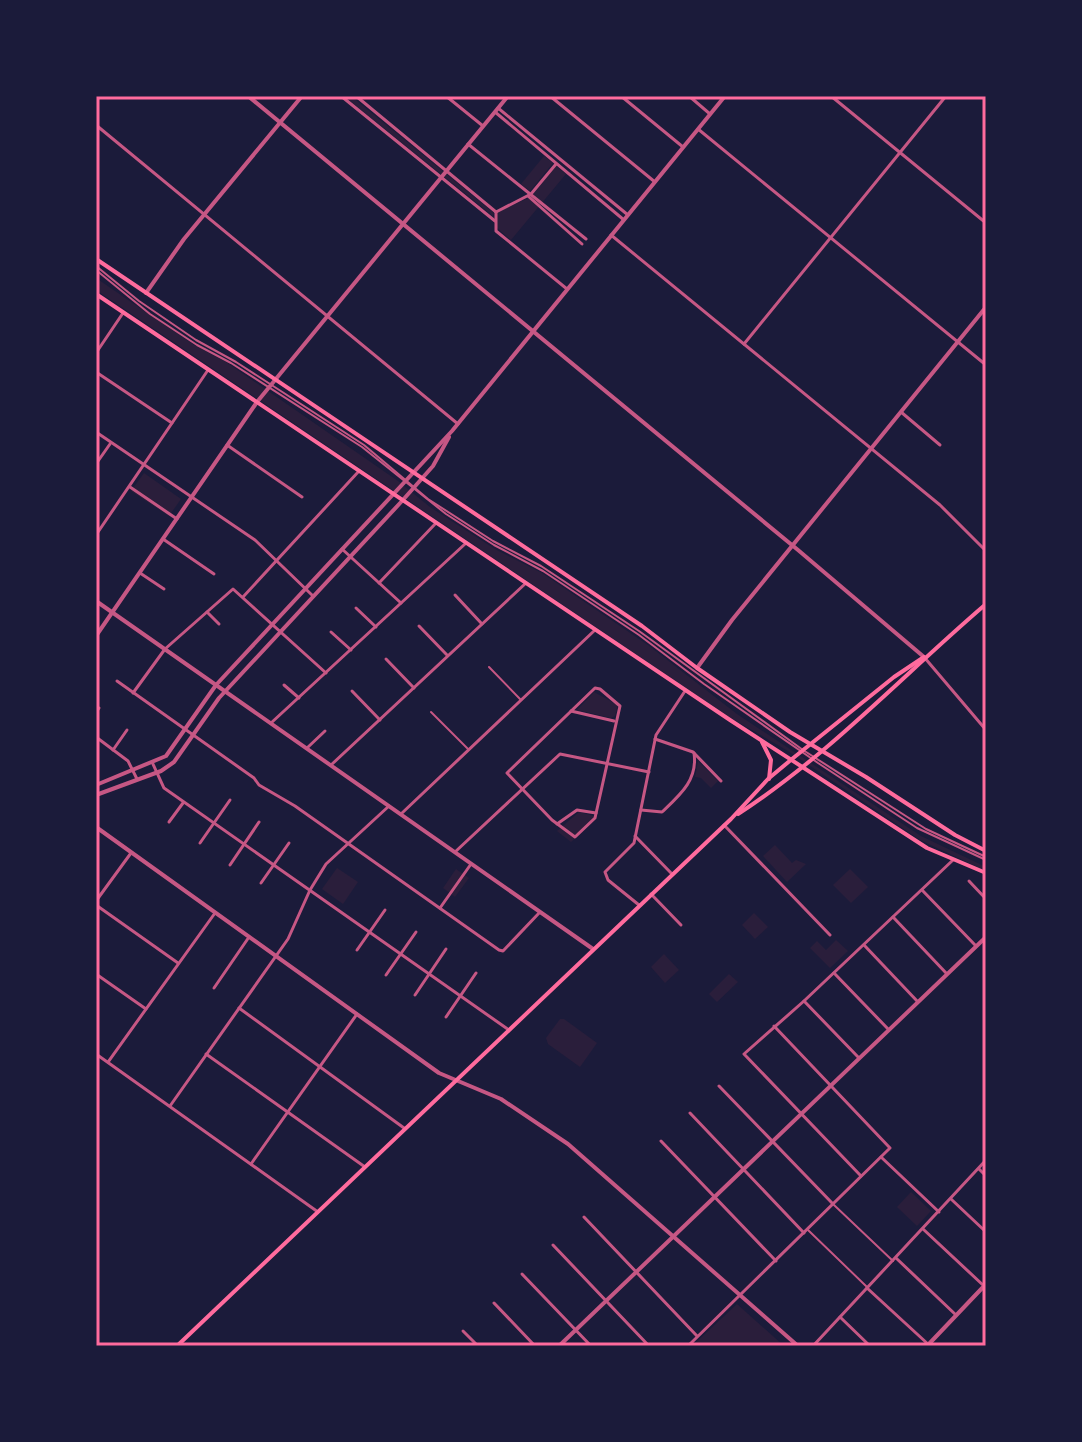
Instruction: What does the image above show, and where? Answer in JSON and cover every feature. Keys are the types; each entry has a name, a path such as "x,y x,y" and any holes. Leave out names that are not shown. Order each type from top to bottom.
{"main road":[{"path":"96,259 642,626 697,668 810,744 986,856"},
{"path":"96,294 685,691 927,848 986,873"},
{"path":"731,819 768,779 894,677 924,657 986,604"},
{"path":"177,1346 724,825 813,758 905,679 924,657"},
{"path":"761,740 771,760 768,779"}],"street":[{"path":"248,96 924,657 986,730"},
{"path":"146,293 175,251 302,96"},
{"path":"341,96 495,221"},
{"path":"356,96 496,212"},
{"path":"446,96 483,126"},
{"path":"96,636 257,402 508,96"},
{"path":"550,96 655,182"},
{"path":"621,96 683,147"},
{"path":"689,96 710,114"},
{"path":"96,785 153,764 166,756 216,685 458,424 725,96"},
{"path":"831,96 986,223"},
{"path":"744,344 946,96"},
{"path":"496,110 556,164 626,218"},
{"path":"496,110 626,218"},
{"path":"96,125 458,424"},
{"path":"698,129 986,365"},
{"path":"468,144 586,239"},
{"path":"496,212 529,195 556,164"},
{"path":"529,195 582,244"},
{"path":"496,212 496,231 567,289"},
{"path":"611,235 949,512 986,551"},
{"path":"697,668 986,307"},
{"path":"96,353 123,313"},
{"path":"96,535 208,370"},
{"path":"96,372 172,423"},
{"path":"901,412 940,445"},
{"path":"96,795 157,773 174,762 225,691 438,459 452,431"},
{"path":"96,432 249,536 313,596"},
{"path":"96,464 111,442"},
{"path":"227,445 302,497"},
{"path":"243,597 359,471"},
{"path":"129,486 177,519"},
{"path":"379,583 436,523"},
{"path":"163,539 214,574"},
{"path":"271,723 467,543"},
{"path":"342,549 401,604"},
{"path":"140,573 164,589"},
{"path":"331,765 526,583"},
{"path":"133,693 165,649 233,589 326,673"},
{"path":"455,595 482,624"},
{"path":"96,601 593,949"},
{"path":"356,608 376,627"},
{"path":"207,612 219,624"},
{"path":"419,626 448,656"},
{"path":"401,814 595,630"},
{"path":"331,632 351,650"},
{"path":"386,659 414,688"},
{"path":"117,681 254,778 259,785 293,804 503,951 540,912"},
{"path":"284,685 299,698"},
{"path":"596,688 620,705 597,813 593,823 577,837 557,824 507,773 571,711 596,688"},
{"path":"352,691 380,720"},
{"path":"639,905 608,880 605,874 608,867 631,846 655,739 685,691"},
{"path":"571,711 616,721"},
{"path":"113,750 127,730"},
{"path":"307,748 325,731"},
{"path":"96,737 128,761 137,780"},
{"path":"655,739 679,745 694,753 721,781"},
{"path":"641,810 662,812 686,789 694,770 694,753"},
{"path":"455,852 560,754 649,772"},
{"path":"153,764 164,788 509,1030"},
{"path":"200,843 230,800"},
{"path":"169,822 184,802"},
{"path":"170,1106 290,937 310,890 326,864 389,806"},
{"path":"557,824 577,810 597,813"},
{"path":"230,865 259,822"},
{"path":"724,825 830,935"},
{"path":"96,827 439,1073 501,1099 550,1131 798,1346"},
{"path":"635,836 672,874"},
{"path":"261,883 289,843"},
{"path":"131,853 96,903 178,964"},
{"path":"861,1176 744,1054 953,860"},
{"path":"440,908 471,864"},
{"path":"969,881 986,899"},
{"path":"922,890 976,946"},
{"path":"651,894 681,925"},
{"path":"357,950 385,910"},
{"path":"108,1062 215,913"},
{"path":"893,917 947,974"},
{"path":"386,975 416,932"},
{"path":"214,988 249,937"},
{"path":"559,1346 986,937"},
{"path":"864,945 918,1002"},
{"path":"415,995 446,949"},
{"path":"446,1017 476,973"},
{"path":"834,973 889,1030"},
{"path":"96,974 146,1009"},
{"path":"804,1001 859,1058"},
{"path":"239,1008 405,1129"},
{"path":"251,1164 357,1014"},
{"path":"688,1346 890,1148 774,1026"},
{"path":"96,1054 318,1212"},
{"path":"206,1054 365,1167"},
{"path":"719,1086 833,1204"},
{"path":"690,1113 806,1231"},
{"path":"661,1141 776,1261"},
{"path":"881,1157 939,1212"},
{"path":"813,1346 986,1160"},
{"path":"979,1169 986,1176"},
{"path":"951,1199 986,1232"},
{"path":"584,1217 697,1337"},
{"path":"867,1288 928,1345 985,1285 923,1229"},
{"path":"553,1245 649,1346"},
{"path":"894,1260 956,1315"},
{"path":"522,1274 591,1346"},
{"path":"494,1303 535,1346"},
{"path":"840,1317 870,1346"},
{"path":"463,1331 478,1346"}],"lane":[{"path":"96,268 148,307 364,445 413,488 627,623 802,751 917,828 986,856"},
{"path":"489,667 521,700"},
{"path":"431,712 469,750"},
{"path":"833,1204 894,1260"},
{"path":"806,1231 867,1288"}],"shaded area":[{"path":"344,96 351,96 494,213 493,216"},
{"path":"544,156 553,163 530,191 521,184"},
{"path":"556,166 566,174 511,240 497,228 497,212 531,197"},
{"path":"96,278 194,345 226,362 398,481 430,507 495,549 542,573 648,645 737,714 921,836 986,867 986,871 920,840 788,751 731,718 96,290"},
{"path":"144,473 181,499 169,516 131,491"},
{"path":"594,692 618,705 615,716 611,718 577,710"},
{"path":"698,761 718,781 711,788 701,778 695,777"},
{"path":"579,812 594,816 592,823 571,842 557,831"},
{"path":"775,845 792,863 796,860 806,864 787,882 763,856"},
{"path":"337,868 358,882 343,904 322,889"},
{"path":"456,869 469,878 455,897 443,888"},
{"path":"850,869 868,887 851,903 833,885"},
{"path":"754,913 768,927 755,939 742,925"},
{"path":"836,940 848,951 830,968 810,948 817,941 826,950"},
{"path":"664,954 679,970 665,983 651,967"},
{"path":"729,974 738,982 717,1002 709,994"},
{"path":"560,1019 597,1043 580,1067 548,1044 546,1038"},
{"path":"911,1192 931,1211 917,1226 897,1207"},
{"path":"737,1304 784,1346 692,1346"}]}
